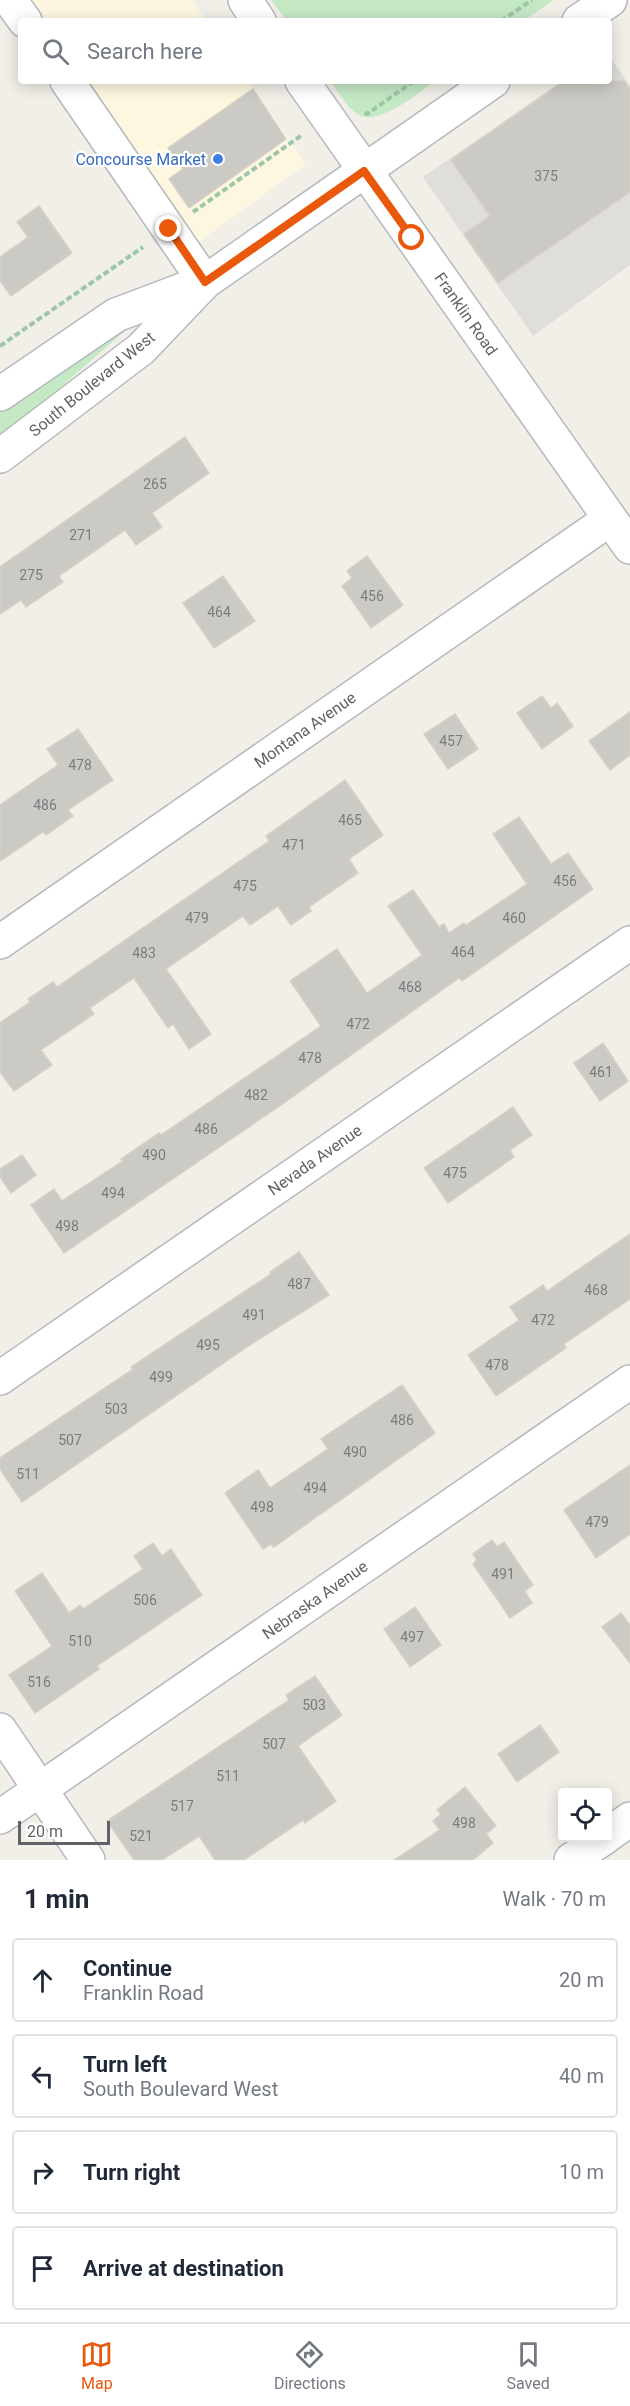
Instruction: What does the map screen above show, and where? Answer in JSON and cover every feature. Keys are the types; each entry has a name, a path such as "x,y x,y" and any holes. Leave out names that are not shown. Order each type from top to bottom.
{"street":[{"path":"10,0 23,18"},
{"path":"245,0 258,18"},
{"path":"583,18 609,0"},
{"path":"69,84 205,282"},
{"name":"Franklin Road","path":"304,84 630,547"},
{"name":"South Boulevard West","path":"0,456 141,349 205,282 489,84"},
{"name":"South Boulevard West","path":"0,394 116,315 205,282"},
{"name":"Montana Avenue","path":"0,942 610,519"},
{"name":"Nevada Avenue","path":"0,1378 630,943"},
{"name":"Nebraska Avenue","path":"0,1817 630,1382"},
{"path":"0,1730 88,1860"},
{"path":"612,1832 630,1820"},
{"path":"571,1860 597,1842"}],"path":[{"path":"505,18 532,0"},
{"path":"362,107 367,114 410,84"}],"shaded area":[{"path":"28,0 192,0 204,18 40,18"},
{"path":"612,60 630,86 630,265 533,336 423,177 558,84 612,84"},
{"path":"86,84 250,84 306,164 197,243"}],"green space":[{"path":"271,0 554,0 527,18 285,18"},
{"path":"332,84 431,84 397,107 375,116 365,117 357,114 342,99"},
{"path":"127,328 126,330 0,440 0,409"}],"building":[{"path":"612,81 624,81 630,89 630,192 498,283 464,234 490,216 451,160 560,84 612,84"},
{"name":"Concourse Market","path":"253,89 286,139 189,208 169,179 183,169 168,148"},
{"path":"39,206 72,253 11,296 0,281 0,257 28,237 17,222"},
{"path":"185,437 209,473 152,513 162,527 136,545 125,530 59,576 63,582 26,607 21,600 0,614 0,567"},
{"path":"367,556 403,605 371,628 342,586 352,578 347,571"},
{"path":"223,576 255,621 214,648 183,603"},
{"path":"542,696 551,708 557,703 573,726 542,749 517,713"},
{"path":"630,712 630,755 610,770 589,741"},
{"path":"455,714 478,749 448,769 424,734"},
{"path":"78,729 113,780 68,810 73,816 46,835 43,832 0,861 0,805 58,765 47,749"},
{"path":"345,780 383,835 349,859 358,873 309,907 311,911 291,925 278,906 250,925 243,916 166,969 211,1034 189,1049 173,1024 168,1028 134,978 90,1008 94,1014 41,1050 52,1065 14,1091 0,1072 0,1023 30,1002 28,999 53,982 57,987 269,841 266,836"},
{"path":"519,817 551,864 568,853 593,889 462,981 459,978 284,1103 64,1253 31,1205 54,1189 62,1201 123,1161 121,1159 159,1133 161,1135 321,1026 290,981 337,949 367,993 422,955 388,906 413,890 439,927 444,924 449,933 464,923 466,925 527,884 493,834"},
{"path":"603,1043 628,1081 600,1101 574,1063"},
{"path":"513,1107 532,1135 510,1150 514,1157 448,1203 424,1168"},
{"path":"22,1155 36,1175 11,1193 0,1177 0,1169"},
{"path":"630,1234 630,1299 564,1344 566,1348 496,1396 468,1355 519,1320 510,1307 543,1285 547,1291"},
{"path":"299,1252 329,1295 250,1345 22,1502 0,1469 0,1458 271,1274 270,1272"},
{"path":"402,1385 435,1433 274,1547 271,1544 263,1549 225,1493 258,1470 270,1488 328,1449 321,1439"},
{"path":"630,1465 630,1534 596,1558 564,1510"},
{"path":"492,1540 497,1547 504,1542 533,1585 525,1591 532,1603 510,1618 473,1564 477,1560 473,1554"},
{"path":"153,1543 162,1556 171,1549 202,1595 97,1666 99,1669 35,1713 9,1675 52,1646 15,1591 42,1573 69,1613 80,1605 83,1609 143,1569 134,1556"},
{"path":"415,1607 441,1645 410,1667 384,1629"},
{"path":"621,1613 630,1625 630,1663 602,1627"},
{"path":"315,1676 342,1715 298,1746 336,1801 305,1823 303,1820 244,1860 215,1860 199,1836 162,1860 134,1860 107,1821 289,1700 286,1695"},
{"path":"540,1725 559,1752 517,1782 498,1754"},
{"path":"465,1787 496,1826 486,1834 493,1843 473,1860 394,1860 440,1830 433,1821 441,1814 437,1810"}],"place":[{"name":"Concourse Market","path":"218,159"}],"route":[{"path":"169,229 205,282 364,171 412,238"}]}
